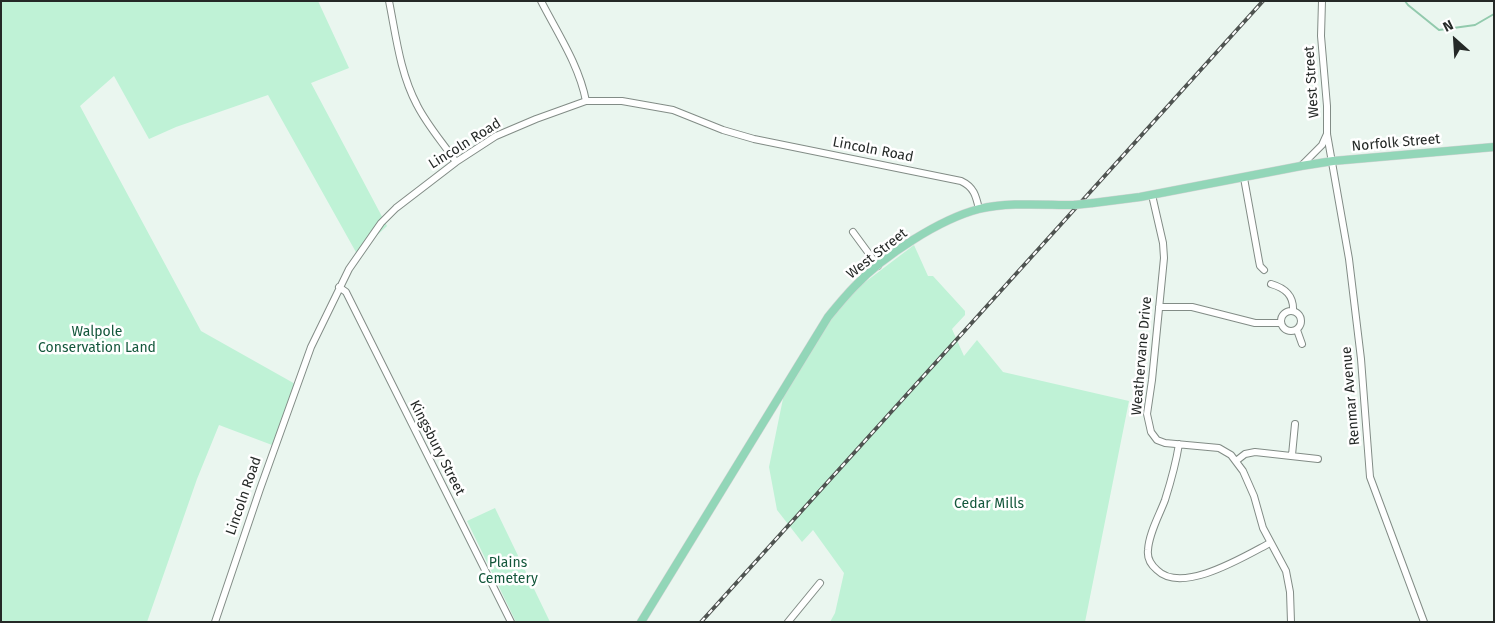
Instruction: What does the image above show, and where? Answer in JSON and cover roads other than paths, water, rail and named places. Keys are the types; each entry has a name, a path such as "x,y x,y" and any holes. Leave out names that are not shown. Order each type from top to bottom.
{"main road":[{"name":"Norfolk Street","path":"1301,166 1333,161 1494,147"},
{"name":"West Street","path":"641,622 828,316 854,286 913,241 947,221 979,209 1017,205 1093,204 1152,195 1301,166"}],"street":[{"path":"389,1 403,68 410,90 423,115 456,162"},
{"path":"541,1 577,70 586,101"},
{"name":"West Street","path":"1322,1 1321,36 1328,134 1333,161"},
{"name":"Lincoln Road","path":"215,622 311,347 339,287 364,245 381,223 411,195 496,136 512,128 586,101 622,101 672,110 723,130 754,139 957,180 967,184 973,190 979,209"},
{"path":"1301,166 1322,145 1328,134"},
{"name":"Renmar Avenue","path":"1333,161 1352,277 1361,359 1370,477 1424,622"},
{"path":"1244,178 1258,261 1264,270"},
{"name":"Weathervane Drive","path":"1152,195 1163,243 1164,258 1147,414 1148,425 1157,440 1219,448 1231,455 1243,470 1254,496 1263,528 1286,570 1290,592 1291,622"},
{"path":"853,232 878,266"},
{"path":"1271,284 1285,288 1292,299 1293,311 1301,318 1301,324 1297,330"},
{"name":"Kingsbury Street","path":"339,287 346,292 511,622"},
{"path":"1159,307 1192,307 1255,324 1280,323"},
{"path":"1280,323 1284,314 1293,311"},
{"path":"1280,323 1287,331 1297,330"},
{"path":"1297,330 1302,344"},
{"path":"1292,455 1295,424"},
{"path":"1179,444 1175,466 1149,544 1149,558 1153,567 1160,574 1173,578 1194,577 1213,572 1270,543"},
{"path":"1236,461 1245,454 1255,452 1318,459"},
{"path":"788,622 820,583"}],"waterway":[{"path":"1405,1 1439,30 1475,25 1494,14"}],"railway":[{"path":"701,622 1263,1"}],"park label":[{"name":"Walpole Conservation Land","path":"97,340"},
{"name":"Cedar Mills","path":"989,504"},
{"name":"Plains Cemetery","path":"508,572"}]}
